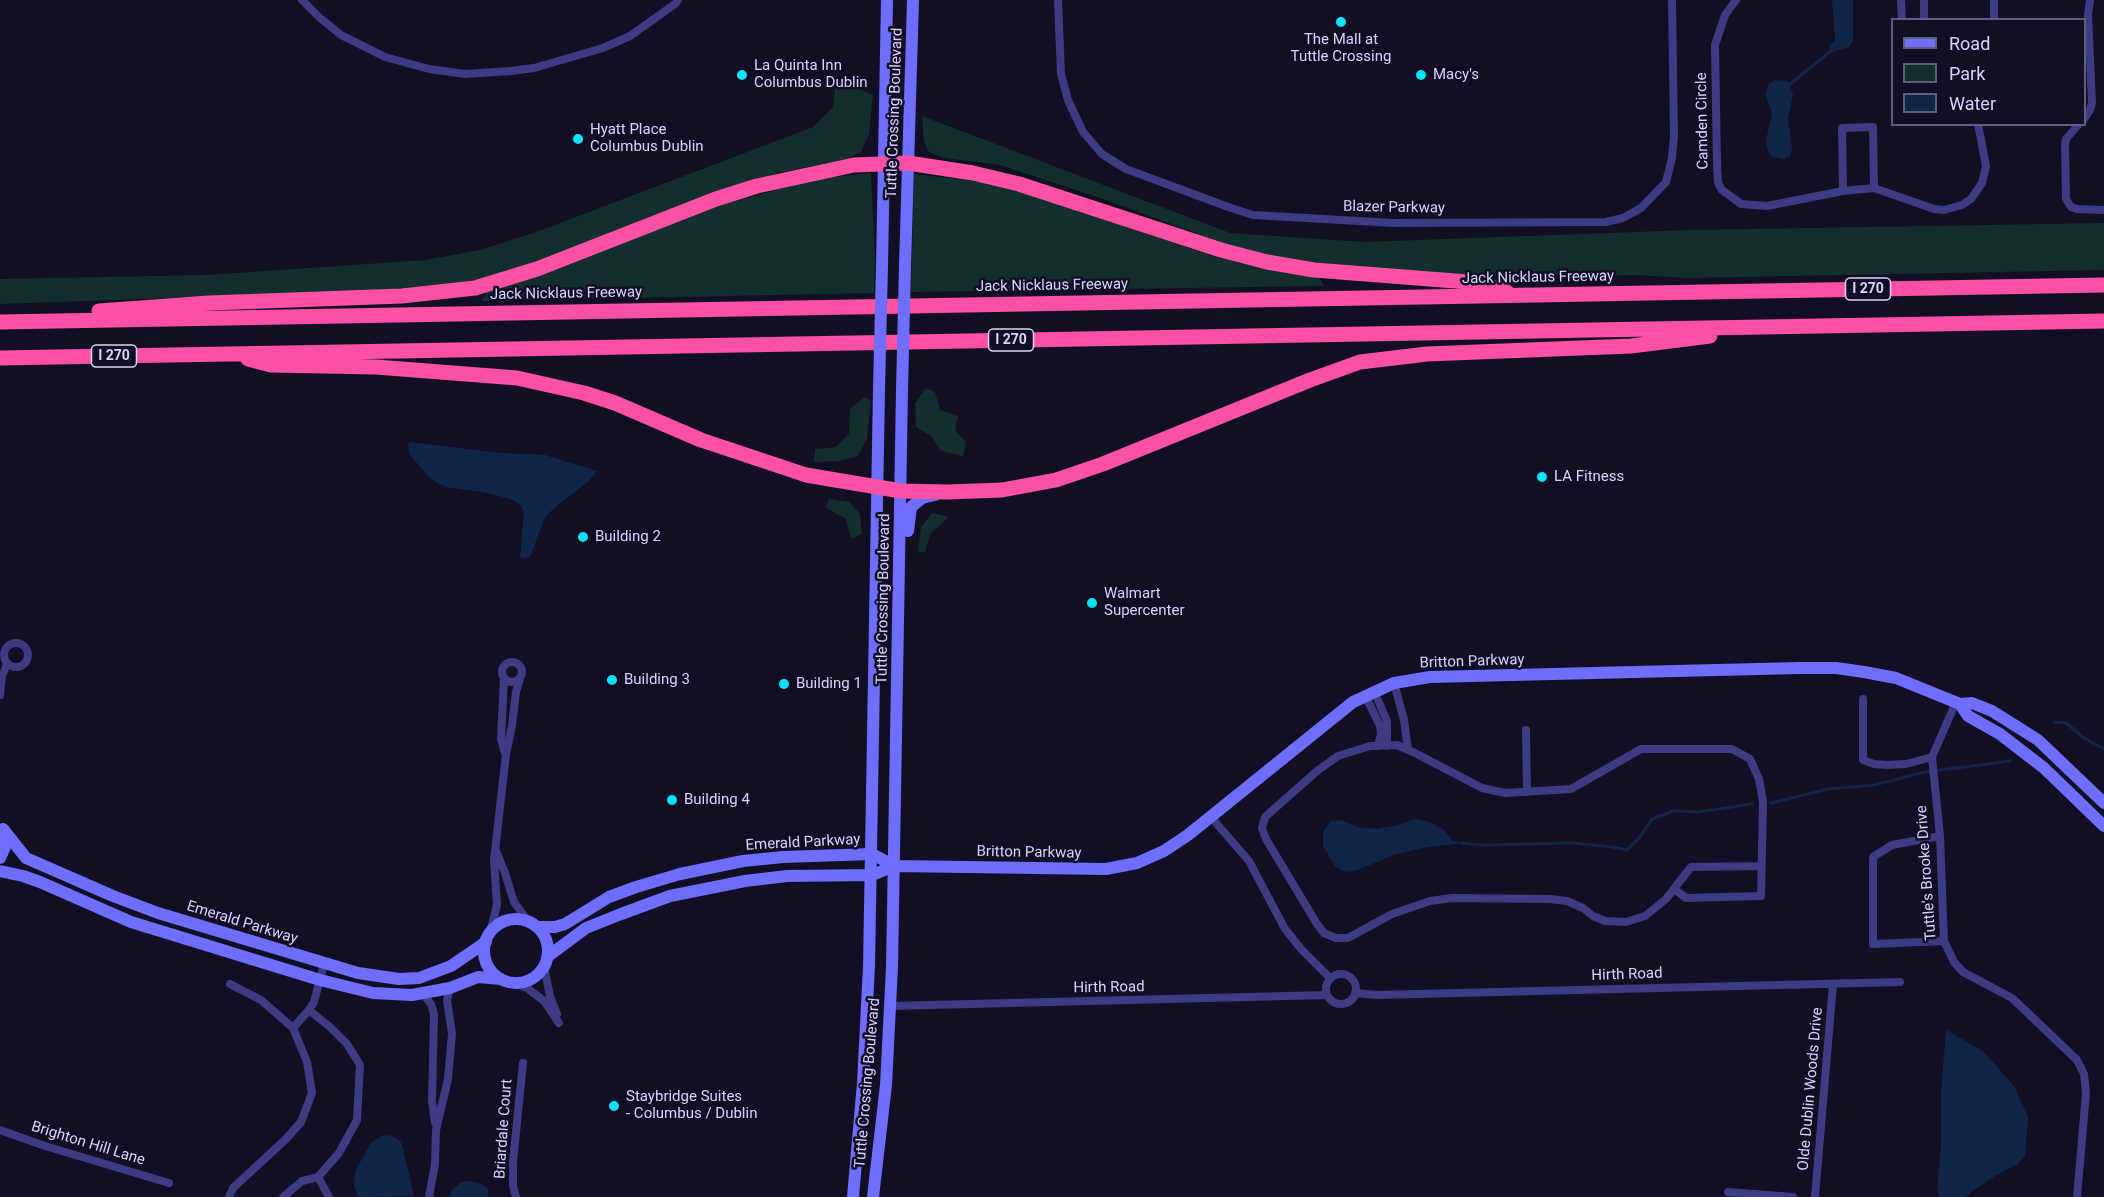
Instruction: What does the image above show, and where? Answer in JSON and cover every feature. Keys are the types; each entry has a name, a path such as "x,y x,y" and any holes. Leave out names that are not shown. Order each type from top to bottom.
{"highway":[{"path":"8,322 82,312 163,306 402,296 475,288 537,269 757,186 854,165 908,163 973,173 1019,184 1221,250 1267,262 1314,270 1482,283 1520,296"},
{"name":"Jack Nicklaus Freeway","path":"8,322 2104,285"},
{"name":"I 270","path":"0,358 2104,321"},
{"path":"229,354 271,365 376,367 506,377 537,382 615,403 701,440 806,476 901,490 948,492 1002,490 1056,480 1103,464 1360,362 1427,354 1631,346 1794,326"}],"main road":[{"name":"Tuttle Crossing Boulevard","path":"853,1197 867,1032 872,875 887,0"},
{"name":"Tuttle Crossing Boulevard","path":"873,1197 886,1084 891,1006 902,390 913,0"},
{"path":"900,587 906,574 911,507 922,498 948,492"},
{"name":"Britton Parkway","path":"895,867 1087,869 1118,868 1141,862 1164,851 1342,710 1370,693 1394,683 1430,677 1836,668 1896,678 1958,703 1972,703 1984,707 2038,740 2104,803"},
{"name":"Britton Parkway","path":"1958,703 1968,716 2008,740 2044,768 2104,826"},
{"path":"0,858 5,841 2,826"},
{"name":"Emerald Parkway","path":"2,826 26,858 113,896 158,913 324,964 368,975 399,979 419,978 451,966 488,937"},
{"name":"Emerald Parkway","path":"532,924 555,927 565,924 609,897 699,869 783,857 872,854 895,867"},
{"path":"546,962 546,940 532,924 518,919 507,921 498,925 488,937 484,953 492,972 501,979 515,983 532,979 546,962 586,928 670,896 787,876 872,875 895,867"},
{"name":"Emerald Parkway","path":"0,871 40,882 131,922 320,980 373,993 400,996 423,994 478,977 501,979"}],"street":[{"path":"302,0 320,18 342,34 385,57 438,71 481,74 534,68 603,48 630,36 678,0"},
{"name":"Blazer Parkway","path":"1058,0 1062,74 1068,100 1083,132 1102,154 1126,169 1253,215 1394,223 1606,222 1623,218 1641,208 1666,182 1672,158 1674,137 1672,0"},
{"name":"Camden Circle","path":"1736,0 1725,15 1715,45 1717,166 1722,190 1741,204 1754,207 1843,191"},
{"path":"1901,0 1902,18"},
{"path":"1924,0 1924,18"},
{"path":"1994,0 1994,18"},
{"path":"2086,117 2092,103 2088,15 2090,0"},
{"path":"1874,188 1873,127 1842,128 1843,191 1874,188 1944,210 1962,205 1971,199 1982,183 1986,166 1978,126"},
{"path":"2077,126 2066,139 2065,144 2066,199 2071,207 2104,210"},
{"path":"488,937 497,905 494,878 506,754 516,692 522,674 522,668 513,662 503,667 502,672 504,678 501,739 506,754"},
{"path":"0,695 2,676 7,663"},
{"path":"504,678 511,682 520,679"},
{"path":"1394,683 1404,720 1408,750"},
{"path":"1370,693 1384,725 1381,735 1382,746"},
{"path":"1863,699 1863,760 1886,765 1906,764 1932,757"},
{"name":"Tuttle's Brooke Drive","path":"1958,703 1932,757 1940,836 1944,941 1954,963 1963,972 2012,998 2077,1060 2084,1074 2086,1093 2078,1197"},
{"path":"1384,725 1404,720"},
{"path":"1526,730 1527,792"},
{"path":"1674,889 1686,898 1761,896 1763,802 1759,779 1750,759 1732,749 1641,749 1571,789 1504,793 1482,788 1397,746 1370,746 1338,756 1308,778 1265,817 1262,828 1266,839 1317,924 1324,933 1336,938 1348,938 1392,914 1430,901 1452,898 1567,901 1605,921 1626,922 1645,916 1666,899 1691,867 1761,866"},
{"path":"1210,816 1249,861 1285,929 1330,978"},
{"path":"1940,836 1892,845 1873,857 1873,944 1944,941"},
{"path":"496,849 514,902 532,924"},
{"path":"515,983 527,987 544,1001 559,1023 550,996 546,962"},
{"path":"293,1028 314,1002 324,964"},
{"path":"1337,975 1349,977 1354,983 1355,993 1353,998 1343,1004 1333,1002 1325,988 1330,978 1337,975"},
{"name":"Hirth Road","path":"1355,993 1377,995 1900,982"},
{"path":"229,1197 233,1188 301,1122 312,1093 307,1062 293,1028 261,1000 230,984"},
{"name":"Olde Dublin Woods Drive","path":"1815,1197 1833,984"},
{"path":"436,1130 448,1079 452,1034 447,1000 450,987"},
{"path":"423,994 431,1004 434,1014 432,1101 436,1130 435,1164 429,1197"},
{"name":"Hirth Road","path":"891,1006 1327,995"},
{"path":"283,1197 302,1180 318,1178 339,1153 357,1120 360,1065 347,1044 309,1010"},
{"name":"Briardale Court","path":"516,1197 513,1186 513,1162 523,1063"},
{"name":"Brighton Hill Lane","path":"0,1130 45,1146 169,1183"},
{"path":"318,1178 329,1197"},
{"path":"1728,1192 1793,1197"}],"green space":[{"path":"836,79 873,95 869,134 861,152 847,159 778,173 721,190 527,267 469,283 394,290 0,304 0,279 206,275 426,260 480,250 539,231 813,127 833,107"},
{"path":"922,116 1230,233 1364,242 1691,230 2104,223 2104,270 1686,278 1638,275 1487,277 1311,263 1277,258 1223,243 1103,199 1000,165 945,158 929,152 924,142"},
{"path":"871,173 874,293 482,301 488,289 715,207 815,179"},
{"path":"914,174 981,182 1025,192 1215,257 1274,271 1319,277 1324,286 911,292"},
{"path":"926,388 935,392 940,410 958,416 955,430 966,442 963,456 941,451 931,436 916,427 915,403"},
{"path":"864,397 871,400 867,438 858,456 839,461 814,462 815,449 836,447 849,434 850,409"},
{"path":"829,499 850,502 860,514 862,534 851,539 846,519 826,508"},
{"path":"932,513 949,517 930,534 925,552 918,552 921,527"}],"water":[{"path":"1832,0 1853,0 1853,40 1849,47 1833,52 1829,46 1835,41"},
{"path":"1775,80 1787,81 1793,94 1788,118 1792,149 1790,156 1784,159 1773,157 1768,152 1766,140 1772,115 1766,93 1769,84"},
{"path":"409,442 500,453 545,455 597,471 589,481 545,517 530,557 522,558 520,556 524,513 521,506 514,500 488,493 446,487 431,479 410,455"},
{"path":"1415,819 1430,822 1444,830 1452,840 1462,843 1422,848 1394,855 1355,871 1345,872 1335,866 1323,846 1323,833 1330,821 1342,820 1356,827 1377,829"},
{"path":"1946,1030 1983,1051 2014,1086 2028,1117 2025,1155 2018,1164 1964,1197 1940,1197 1937,1190"},
{"path":"388,1135 398,1139 402,1144 414,1196 358,1197 354,1185 358,1166 371,1143"},
{"path":"461,1182 482,1184 488,1189 489,1197 449,1197 451,1191"}],"waterway":[{"path":"1789,85 1832,50"},
{"path":"2054,722 2066,723 2084,738 2104,749"},
{"path":"1771,803 1828,789 1874,785 1925,772 2010,761"},
{"path":"1462,843 1481,845 1573,843 1627,850 1639,838 1652,819 1673,811 1698,812 1752,804"}],"place":[{"name":"The Mall at Tuttle Crossing","path":"1341,22"},
{"name":"La Quinta Inn Columbus Dublin","path":"742,75"},
{"name":"Macy's","path":"1421,75"},
{"name":"Hyatt Place Columbus Dublin","path":"578,139"},
{"name":"LA Fitness","path":"1542,477"},
{"name":"Building 2","path":"583,537"},
{"name":"Walmart Supercenter","path":"1092,603"},
{"name":"Building 3","path":"612,680"},
{"name":"Building 1","path":"784,684"},
{"name":"Building 4","path":"672,800"},
{"name":"Staybridge Suites - Columbus / Dublin","path":"614,1106"}]}
